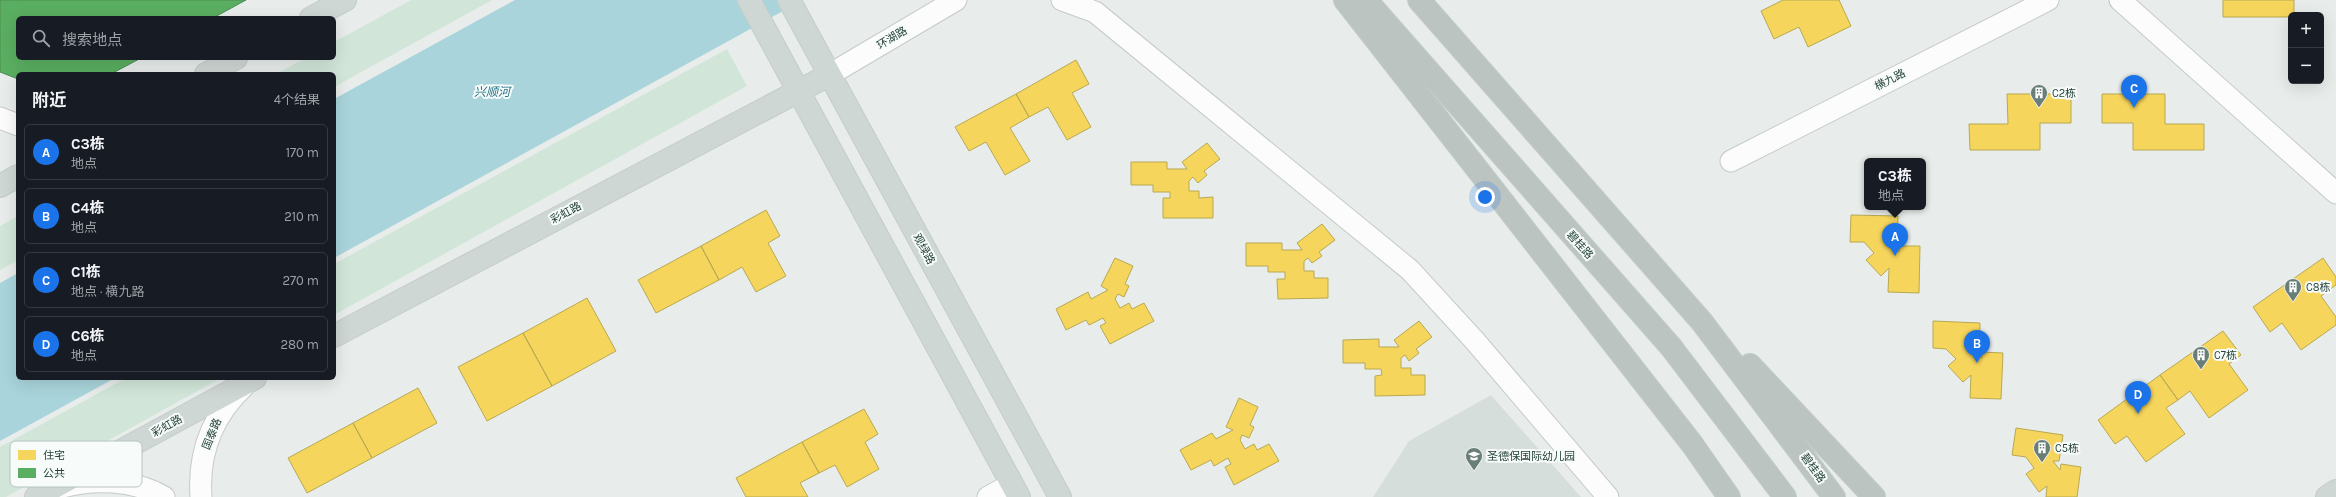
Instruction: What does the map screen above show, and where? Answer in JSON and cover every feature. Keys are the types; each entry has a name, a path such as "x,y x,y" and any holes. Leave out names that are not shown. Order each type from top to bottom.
{"highway":[{"path":"1345,0 1688,438 1728,497"},
{"name":"碧桂路","path":"1366,0 1671,347 1785,497"},
{"name":"碧桂路","path":"1419,0 1542,142 1702,322 1834,497"},
{"path":"1542,142 1874,497"}],"main road":[{"path":"315,16 345,0"},
{"path":"749,0 1015,491"},
{"name":"观绿路","path":"789,0 1060,497"},
{"path":"210,72 232,60"},
{"name":"彩虹路","path":"336,335 829,75"},
{"path":"0,186 16,177"},
{"name":"彩虹路","path":"140,441 252,380"},
{"name":"彩虹路","path":"42,494 55,487"},
{"path":"2327,497 2336,491"}],"street":[{"name":"环湖路","path":"829,75 956,0"},
{"path":"1062,0 1092,6 1410,270 1475,341 1608,497"},
{"name":"横九路","path":"1731,161 2048,0"},
{"path":"2120,0 2336,193"},
{"path":"0,118 16,125"},
{"name":"国泰路","path":"201,497 200,475 203,453 210,433 228,402 252,380"},
{"path":"42,494 66,487"},
{"path":"138,487 164,497"},
{"path":"988,497 1015,491"}],"shaded area":[{"name":"圣德保国际幼儿园","path":"1491,395 1581,497 1373,497 1409,441"}],"green space":[{"path":"411,0 492,0 336,86 336,72 280,72 302,60 336,60 336,41"},
{"path":"727,49 747,86 336,314 336,263"},
{"path":"16,217 16,261 0,270 0,226"},
{"path":"122,380 217,380 107,441 11,441"},
{"path":"10,442 10,487 24,487 6,497 0,497 0,447"}],"water":[{"name":"兴顺河","path":"515,0 803,0 336,257 336,98"},
{"path":"16,274 16,380 111,380 0,441 0,283"}],"building: 住宅":[{"path":"1783,0 1839,0 1851,26 1808,47 1799,27 1774,39 1761,11"},
{"path":"2223,0 2294,0 2294,12 2288,12 2288,17 2223,17"},
{"path":"1076,60 1089,84 1072,93 1091,127 1067,140 1048,107 1029,117 1016,94"},
{"path":"1016,94 1029,117 1010,128 1030,161 1005,175 986,142 969,151 955,127"},
{"name":"C2栋","path":"2007,94 2071,94 2071,123 2040,123 2040,150 1970,150 1969,124 2008,124"},
{"path":"2102,94 2165,94 2165,124 2204,124 2204,150 2133,150 2133,123 2102,123"},
{"path":"1207,143 1220,159 1204,171 1207,175 1198,183 1193,177 1189,181 1189,191 1199,191 1199,198 1213,197 1213,218 1163,218 1163,198 1170,198 1170,192 1153,192 1153,185 1131,185 1131,162 1167,162 1167,169 1187,169 1182,162"},
{"path":"766,210 780,236 768,243 786,276 756,292 742,267 719,280 701,246"},
{"path":"1851,215 1898,216 1897,243 1891,243 1899,252 1900,246 1920,246 1919,293 1888,292 1889,268 1881,276 1866,260 1874,253 1864,242 1850,242"},
{"path":"1322,224 1335,240 1319,252 1322,256 1312,263 1308,258 1304,261 1304,271 1314,271 1314,278 1328,278 1328,298 1278,299 1277,279 1285,279 1285,272 1268,272 1268,266 1246,266 1246,243 1282,243 1282,250 1302,250 1297,243"},
{"path":"701,246 719,280 656,313 638,280"},
{"path":"1115,258 1133,266 1125,284 1129,286 1124,297 1118,294 1115,299 1120,308 1129,303 1132,309 1144,303 1154,321 1110,344 1100,326 1106,323 1103,318 1089,325 1086,320 1066,330 1056,309 1088,292 1091,299 1108,290 1101,286"},
{"name":"C8栋","path":"2323,258 2336,277 2336,285 2321,296 2336,317 2336,325 2301,350 2282,323 2270,332 2253,307"},
{"path":"587,298 616,351 552,386 523,333"},
{"path":"1419,321 1432,337 1416,349 1419,353 1409,361 1405,355 1401,358 1401,368 1411,368 1411,375 1425,375 1425,395 1375,396 1375,376 1382,375 1381,369 1365,369 1365,363 1343,363 1343,340 1379,339 1379,347 1399,347 1394,340"},
{"path":"1933,321 1980,323 1979,350 1973,349 1982,358 1982,352 2003,353 2001,399 1970,398 1971,375 1963,382 1948,366 1956,359 1946,349 1933,348"},
{"name":"C7栋","path":"2223,331 2241,355 2229,364 2248,390 2209,418 2190,391 2178,400 2160,375"},
{"path":"523,333 552,386 487,421 458,367"},
{"path":"2160,375 2178,400 2166,408 2185,434 2146,462 2127,436 2115,444 2098,420"},
{"path":"418,388 437,423 372,458 353,423"},
{"path":"1239,398 1258,407 1250,425 1254,427 1249,438 1242,435 1240,440 1245,449 1254,444 1257,450 1269,444 1279,461 1234,485 1225,467 1231,464 1228,458 1214,466 1211,460 1191,470 1180,450 1212,433 1216,439 1233,430 1226,427"},
{"path":"864,409 878,434 865,442 879,469 847,487 835,465 819,473 802,442"},
{"path":"353,423 372,458 307,493 288,458"},
{"name":"C5栋","path":"2016,428 2063,435 2059,461 2053,461 2060,470 2061,464 2081,467 2077,497 2046,497 2047,486 2039,492 2026,474 2034,468 2026,457 2012,455"},
{"path":"802,442 819,473 800,483 808,497 746,497 736,478"}],"building: 公共":[{"path":"0,0 246,0 217,16 16,16 16,60 137,60 115,72 16,72 16,78 0,72"}],"place":[{"name":"C2栋","path":"2039,108"},
{"name":"C1栋","path":"2134,108"},
{"name":"C3栋","path":"1895,256"},
{"name":"C8栋","path":"2293,302"},
{"name":"C4栋","path":"1977,363"},
{"name":"C7栋","path":"2201,370"},
{"name":"C6栋","path":"2138,414"},
{"name":"C5栋","path":"2042,463"},
{"name":"圣德保国际幼儿园","path":"1474,471"}]}
